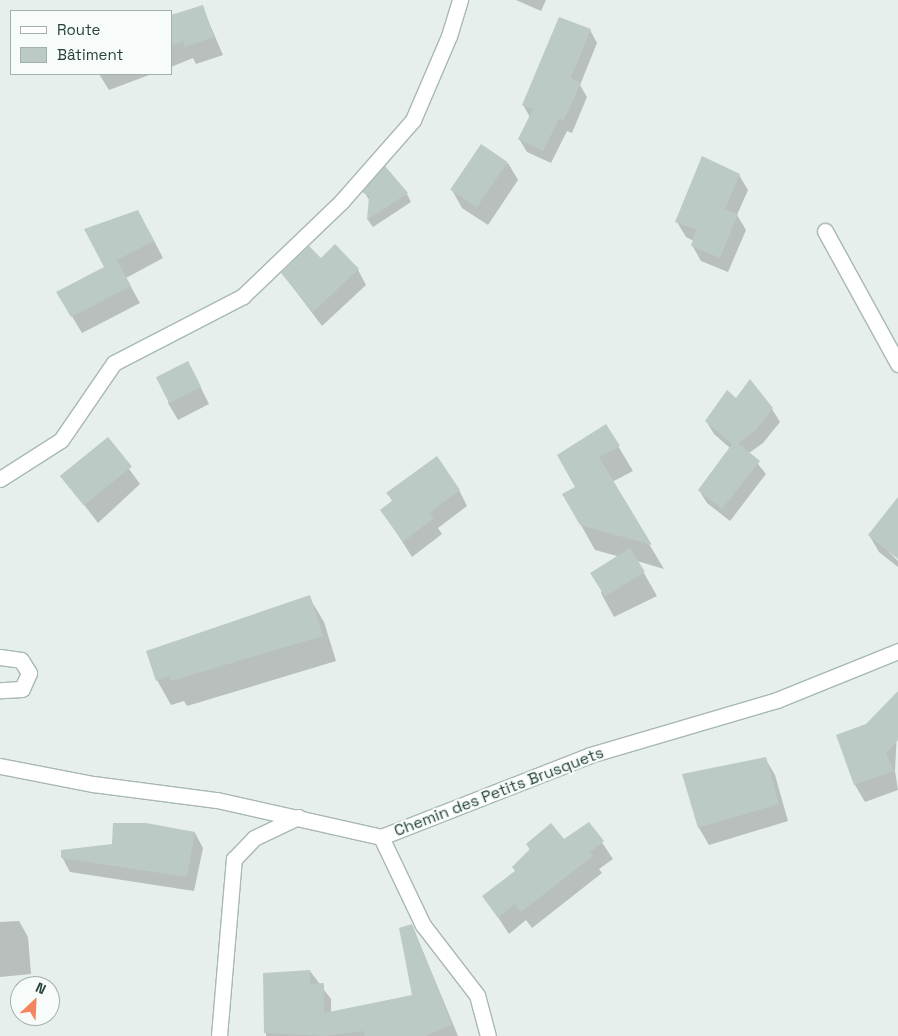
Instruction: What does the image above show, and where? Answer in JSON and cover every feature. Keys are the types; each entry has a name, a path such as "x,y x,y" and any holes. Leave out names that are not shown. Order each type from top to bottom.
{"street":[{"path":"0,479 61,440 114,363 243,296 341,202 413,120 449,36 460,0"},
{"path":"825,230 898,364"},
{"name":"Chemin des Petits Brusquets","path":"0,766 93,784 217,800 381,836 590,755 777,700 898,651"},
{"path":"0,656 21,660 29,673 22,689 0,690"},
{"path":"219,1036 234,859 254,838 298,817"},
{"path":"381,836 422,925 477,995 488,1036"}],"building":[{"path":"203,5 214,37 185,47 183,41 172,46 172,15"},
{"path":"559,17 591,29 571,78 581,83 564,120 559,119 543,151 518,139 533,109 522,105"},
{"path":"481,144 508,162 477,207 450,190"},
{"path":"702,156 740,174 725,209 738,214 720,258 691,246 696,230 675,222"},
{"path":"385,166 408,193 367,220 369,196 362,192"},
{"path":"138,210 154,241 117,260 131,286 71,317 56,292 104,267 84,229"},
{"path":"335,244 359,269 313,312 281,273 309,246 321,258"},
{"path":"188,361 201,387 169,403 156,377"},
{"path":"750,379 773,408 756,430 738,443 760,461 722,509 698,490 732,444 705,421 727,390 736,398"},
{"path":"606,424 620,446 599,457 652,545 580,525 562,494 575,487 557,455"},
{"path":"108,437 132,467 84,506 60,476"},
{"path":"437,456 460,490 430,512 434,518 403,542 380,510 393,500 386,493"},
{"path":"898,497 898,559 868,535"},
{"path":"630,548 645,572 605,597 590,573"},
{"path":"310,595 323,636 171,681 169,676 156,681 146,651"},
{"path":"898,691 898,740 886,753 894,771 854,785 836,735 866,724"},
{"path":"766,757 779,804 698,828 682,774"},
{"path":"589,822 604,841 590,852 593,856 521,912 515,904 498,918 482,896 515,871 512,867 530,849 526,844 551,823 564,839"},
{"path":"113,823 146,823 195,832 187,877 61,858 61,850 112,844"},
{"path":"412,924 452,1025 425,1036 365,1036 363,1031 326,1036 264,1033 263,973 310,970 310,984 324,983 324,1013 412,995 399,928"}]}
